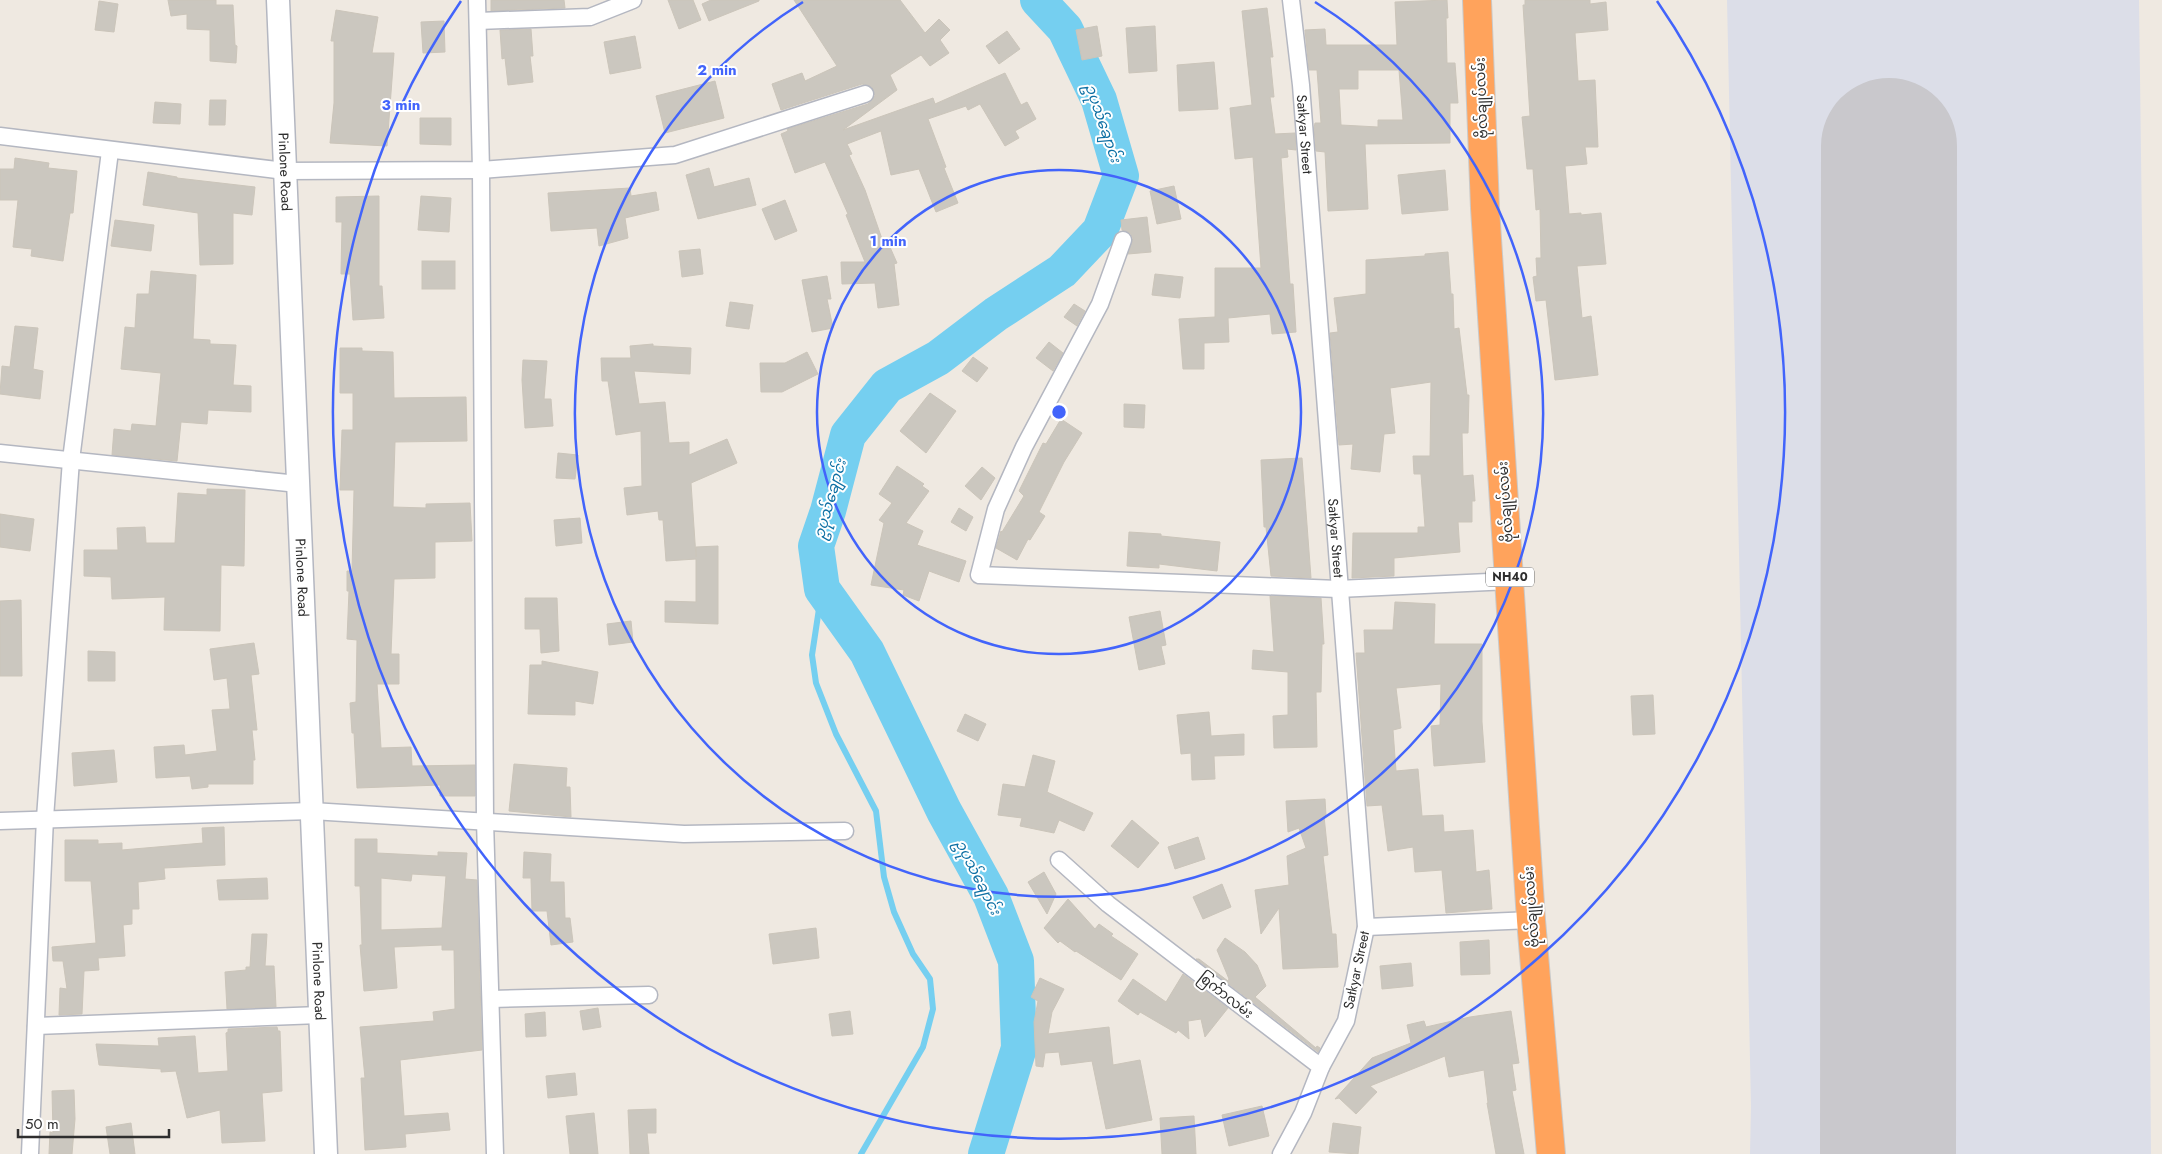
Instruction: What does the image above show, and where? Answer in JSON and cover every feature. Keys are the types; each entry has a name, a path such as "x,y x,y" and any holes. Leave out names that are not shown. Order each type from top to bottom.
{"highway":[{"name":"ဗိုလ်ချုပ်လမ်း","path":"1477,0 1485,208 1531,920 1551,1154"}],"street":[{"name":"Pinlone Road","path":"278,0 326,1154"},
{"path":"477,0 481,170 485,821 496,1154"},
{"path":"478,21 590,17 633,0"},
{"name":"Satkyar Street","path":"1291,0 1301,85 1338,589 1366,927 1346,1021 1321,1068"},
{"path":"0,136 285,172 481,170 675,154 865,94"},
{"path":"30,1154 45,818 71,460 110,151"},
{"path":"1123,240 1100,304 1024,447 996,509 979,575 1338,589 1510,581"},
{"path":"0,453 298,484"},
{"path":"0,820 312,812 684,834 845,832"},
{"name":"စြက်ာလမ်း","path":"1059,860 1108,904 1321,1068"},
{"path":"1366,927 1531,920"},
{"path":"490,1000 649,995"},
{"path":"36,1026 320,1015"},
{"path":"1281,1154 1303,1113 1321,1068"}],"shaded area":[{"path":"1727,0 2139,0 2147,620 2151,1154 1750,1154 1751,1106"}],"building":[{"path":"168,0 216,0 216,5 233,5 235,45 237,46 236,63 210,61 210,30 187,29 187,14 171,16"},
{"path":"491,0 564,0 565,8 491,11"},
{"path":"668,0 693,0 701,20 679,29"},
{"path":"711,0 759,1 709,21 702,4"},
{"path":"794,0 900,0 925,33 939,19 950,30 940,40 949,53 930,66 921,55 890,75 897,90 843,130 933,98 935,104 1005,73 1021,105 1027,102 1036,119 1015,131 1019,138 1005,146 980,104 968,110 966,106 928,119 958,203 936,212 919,169 891,175 881,131 847,144 852,154 849,155 865,190 882,239 886,238 897,263 894,264 899,305 878,308 875,283 842,284 841,262 865,262 846,215 848,214 825,162 795,173 781,134 788,131 787,129 868,104 875,96 872,87 862,84 781,110 772,84 802,73 805,81 837,66"},
{"path":"1447,0 1447,63 1455,63 1458,103 1450,103 1450,143 1365,144 1368,209 1328,211 1325,152 1316,151 1314,128 1315,123 1321,123 1317,70 1309,70 1305,30 1325,29 1326,45 1397,45 1395,2","holes":["1358,70 1399,70 1403,120 1378,120 1378,127 1341,125 1339,89 1358,89"]},
{"path":"1525,0 1590,0 1590,4 1606,2 1608,30 1575,33 1578,81 1595,80 1598,147 1585,147 1587,164 1565,166 1569,214 1601,213 1606,264 1577,266 1582,318 1591,316 1598,375 1555,380 1546,300 1536,301 1533,277 1537,276 1536,258 1541,258 1540,209 1536,210 1533,169 1527,169 1522,117 1530,116 1523,5 1525,5"},
{"path":"99,1 118,4 114,32 95,30"},
{"path":"1267,8 1273,57 1270,57 1274,97 1270,97 1275,134 1295,133 1296,150 1287,149 1288,157 1281,158 1290,284 1293,284 1296,332 1272,334 1270,314 1228,318 1229,342 1204,343 1204,369 1183,369 1179,319 1215,317 1215,268 1261,268 1253,157 1235,159 1230,108 1252,105 1242,11"},
{"path":"336,10 378,17 372,53 394,53 387,146 330,143 334,103 334,41 331,41"},
{"path":"444,21 445,52 423,53 421,22"},
{"path":"1097,26 1102,56 1082,60 1076,30"},
{"path":"1155,26 1157,71 1129,73 1126,28"},
{"path":"531,29 533,56 530,56 533,82 508,85 505,58 502,59 500,30"},
{"path":"1007,31 1020,49 999,64 986,46"},
{"path":"635,36 641,68 610,74 604,42"},
{"path":"1214,62 1218,109 1179,111 1177,65"},
{"path":"715,81 724,118 665,133 656,96"},
{"path":"210,100 226,100 225,125 209,125"},
{"path":"155,102 181,104 180,124 153,123"},
{"path":"420,118 451,118 451,145 420,144"},
{"path":"15,158 49,163 48,168 77,171 73,213 70,213 63,261 31,256 32,249 13,247 18,200 0,200 0,169 14,169"},
{"path":"709,168 714,187 749,178 756,205 698,219 686,175"},
{"path":"1445,170 1448,210 1402,214 1398,175"},
{"path":"148,172 177,178 255,187 252,215 233,213 233,264 200,265 198,213 143,205"},
{"path":"1174,186 1181,219 1157,224 1150,191"},
{"path":"630,188 631,196 656,192 659,210 625,218 628,238 599,246 597,228 551,231 548,193"},
{"path":"379,196 379,286 382,286 384,318 353,320 350,274 341,274 342,222 336,222 336,197"},
{"path":"421,196 451,198 449,232 418,230"},
{"path":"785,200 797,231 775,240 762,209"},
{"path":"1147,217 1151,252 1128,254 1133,238 1130,233 1122,230 1121,220"},
{"path":"115,220 154,225 151,251 111,246"},
{"path":"700,249 703,274 682,277 679,251"},
{"path":"1448,252 1451,294 1453,294 1454,329 1459,328 1467,395 1469,395 1468,433 1462,433 1463,476 1473,475 1475,501 1472,501 1472,522 1458,522 1460,552 1394,558 1394,576 1352,578 1353,533 1418,533 1418,527 1425,527 1421,474 1414,474 1413,456 1430,456 1431,382 1390,388 1395,433 1384,434 1380,472 1351,469 1353,444 1339,445 1330,333 1338,332 1334,298 1366,294 1366,260 1425,256 1425,254"},
{"path":"422,261 455,261 455,289 422,289"},
{"path":"151,271 196,275 193,339 210,340 210,344 236,345 233,385 251,386 251,412 208,410 207,424 181,422 177,461 112,455 114,429 131,431 132,424 156,426 161,373 121,369 125,327 135,328 137,294 149,294"},
{"path":"1155,274 1183,277 1180,298 1152,295"},
{"path":"827,276 831,299 827,299 833,328 812,332 802,280"},
{"path":"730,302 753,305 749,329 726,326"},
{"path":"1074,304 1085,311 1077,326 1064,317"},
{"path":"15,326 38,328 33,369 43,371 40,399 0,394 2,366 10,367"},
{"path":"1049,342 1063,353 1053,371 1036,358"},
{"path":"653,344 653,346 691,348 690,374 634,371 639,404 665,402 669,443 689,442 689,455 727,439 737,463 691,483 696,557 696,547 718,546 718,624 665,622 665,601 696,602 696,559 666,561 663,520 659,520 658,511 627,515 624,488 642,486 641,431 616,435 608,381 602,381 601,358 631,358 630,346"},
{"path":"340,348 362,348 362,351 393,352 394,398 466,397 467,441 395,442 393,507 426,508 426,504 470,503 472,541 435,542 435,578 394,579 391,654 399,654 399,684 377,684 381,748 411,747 412,766 475,765 475,796 440,796 440,785 357,788 354,733 352,733 350,703 356,702 357,640 347,639 349,591 347,591 347,571 352,571 354,490 340,490 342,430 353,430 353,393 340,393"},
{"path":"807,352 818,374 782,392 761,392 760,363 785,363"},
{"path":"973,357 988,368 977,382 962,371"},
{"path":"523,360 547,361 544,399 551,399 553,426 525,428 522,380"},
{"path":"930,393 956,411 926,453 900,431"},
{"path":"1124,404 1145,405 1144,428 1124,427"},
{"path":"1061,419 1082,433 1064,462 1039,512 1045,516 1030,540 1028,539 1017,560 996,548 1001,531 1024,496 1019,491 1043,443 1046,444"},
{"path":"558,453 578,455 575,479 556,478"},
{"path":"1302,458 1311,578 1271,576 1266,527 1264,527 1261,460"},
{"path":"897,466 924,484 922,486 929,491 906,523 923,531 917,545 966,561 959,582 929,571 919,601 903,595 904,590 871,585 884,523 879,520 892,503 879,494"},
{"path":"982,467 995,478 981,500 965,486"},
{"path":"207,489 245,490 244,566 221,565 220,631 164,630 165,597 112,599 111,577 84,576 84,550 118,550 117,528 145,527 146,543 175,543 178,493 207,495"},
{"path":"959,508 973,517 966,531 951,522"},
{"path":"0,514 34,519 30,551 0,547"},
{"path":"580,518 582,543 556,546 554,520"},
{"path":"1129,532 1161,534 1161,536 1220,542 1217,571 1159,564 1159,568 1127,566"},
{"path":"1270,596 1321,598 1324,644 1322,644 1321,692 1316,692 1317,747 1274,748 1273,716 1288,715 1288,672 1252,669 1253,650 1274,652"},
{"path":"525,598 557,598 559,651 541,653 540,629 525,629"},
{"path":"21,600 22,676 0,676 0,601"},
{"path":"1395,602 1435,604 1434,644 1482,644 1482,722 1485,762 1434,766 1431,726 1440,725 1441,684 1396,688 1401,728 1393,730 1396,771 1418,769 1422,816 1443,815 1444,832 1473,830 1476,872 1489,870 1492,909 1446,913 1442,870 1415,872 1413,847 1388,851 1382,805 1367,806 1356,653 1365,653 1364,630 1393,630"},
{"path":"1160,611 1166,645 1161,646 1165,664 1139,670 1129,617"},
{"path":"631,621 633,642 609,645 607,624"},
{"path":"254,643 259,674 251,675 257,730 252,730 255,760 253,760 253,784 208,784 208,787 192,789 190,776 156,778 154,747 184,745 185,755 217,751 212,710 230,709 227,678 214,680 210,649"},
{"path":"88,651 115,652 115,681 88,681"},
{"path":"542,661 598,672 593,704 575,701 575,715 528,714 530,665 542,665"},
{"path":"1653,695 1655,734 1633,735 1631,696"},
{"path":"1209,712 1211,736 1244,734 1244,755 1214,756 1215,779 1192,780 1191,753 1181,754 1177,715"},
{"path":"965,714 986,724 978,741 957,731"},
{"path":"114,750 117,782 74,786 72,753"},
{"path":"1033,755 1055,761 1047,792 1093,813 1084,831 1059,820 1054,833 1020,826 1022,818 998,815 1003,784 1025,787"},
{"path":"514,764 567,768 566,787 570,787 571,817 509,811"},
{"path":"1325,799 1326,816 1324,816 1328,855 1323,856 1332,934 1336,934 1338,967 1283,969 1279,908 1261,934 1255,890 1289,885 1287,856 1306,848 1299,828 1288,832 1286,801"},
{"path":"1132,820 1159,843 1138,868 1111,846"},
{"path":"224,827 225,865 164,868 165,879 138,882 139,909 132,909 132,924 123,925 125,956 98,958 99,970 84,971 82,1014 59,1015 60,988 67,989 63,961 53,961 52,947 96,943 91,881 65,881 65,840 98,840 98,844 122,843 122,850 203,843 202,828"},
{"path":"1198,837 1205,859 1175,869 1168,847"},
{"path":"355,839 377,839 377,853 438,856 438,852 467,853 465,879 477,880 482,1050 400,1060 404,1116 448,1113 450,1130 405,1134 406,1147 365,1150 361,1078 365,1078 360,1027 434,1021 433,1012 455,1009 454,950 442,950 442,945 394,947 397,988 364,991 360,945 362,945 360,886 355,886","holes":["412,874 446,876 442,928 381,930 381,878 411,881"]},
{"path":"524,852 551,854 550,882 564,882 565,918 570,918 573,942 551,945 547,911 532,911 531,878 523,878"},
{"path":"1044,872 1056,894 1047,914 1028,882"},
{"path":"267,878 268,899 219,900 217,880"},
{"path":"1222,884 1231,907 1203,919 1193,897"},
{"path":"1068,899 1095,929 1099,924 1113,934 1111,936 1138,954 1121,980 1060,941 1058,943 1044,928"},
{"path":"816,928 819,958 773,964 769,934"},
{"path":"252,934 267,934 265,966 274,966 276,1007 227,1009 225,972 246,970 246,967 250,967"},
{"path":"1225,938 1245,952 1257,965 1266,986 1255,997 1316,1048 1317,1046 1320,1048 1318,1052 1196,959 1199,959 1228,981 1229,979 1217,950"},
{"path":"1489,940 1490,974 1461,975 1460,942"},
{"path":"1411,963 1413,986 1382,989 1380,966"},
{"path":"1183,974 1228,1008 1205,1037 1201,1019 1188,1021 1189,1039 1178,1030 1176,1033 1140,1012 1138,1015 1118,1001 1133,979 1166,1002"},
{"path":"1040,978 1064,989 1052,1012 1048,1034 1109,1027 1113,1065 1140,1060 1152,1120 1106,1129 1092,1061 1061,1065 1059,1052 1045,1053 1043,1067 1036,1066 1034,1022 1038,1001 1031,997"},
{"path":"598,1008 601,1027 583,1030 580,1011"},
{"path":"850,1011 853,1034 832,1036 829,1014"},
{"path":"1511,1011 1519,1063 1512,1064 1516,1090 1512,1091 1524,1154 1496,1154 1487,1103 1484,1070 1449,1077 1445,1056 1370,1086 1377,1092 1356,1114 1339,1098 1335,1099 1372,1058 1411,1043 1407,1025 1424,1021 1426,1027 1470,1017"},
{"path":"545,1012 546,1036 526,1037 525,1014"},
{"path":"277,1027 278,1031 280,1031 282,1091 262,1093 265,1141 222,1143 220,1110 187,1118 176,1071 161,1072 161,1069 99,1065 96,1044 159,1046 158,1038 195,1036 198,1073 228,1071 226,1033 228,1029"},
{"path":"575,1073 577,1095 548,1098 546,1076"},
{"path":"74,1090 75,1119 72,1154 49,1154 50,1132 53,1133 52,1091"},
{"path":"1262,1106 1269,1136 1229,1146 1222,1115"},
{"path":"656,1109 656,1133 647,1133 649,1154 630,1154 628,1110"},
{"path":"594,1113 598,1154 570,1154 566,1116"},
{"path":"1194,1116 1196,1154 1162,1154 1160,1118"},
{"path":"131,1123 135,1154 110,1154 106,1127"},
{"path":"1333,1123 1361,1127 1358,1154 1329,1152"}],"waterway":[{"name":"ဥပုသ်ချောင်း","path":"986,1154 1019,1048 1016,961 991,896 944,811 867,652 822,589 816,546 828,511 848,435 887,386 938,358 996,314 1062,271 1100,231 1121,176 1099,100 1065,29 1038,0"},
{"path":"822,589 812,655 816,683 836,734 876,811 884,877 894,912 913,954 930,979 933,1009 923,1047 861,1154"}],"runway":[{"path":"1888,1154 1889,146"}]}
